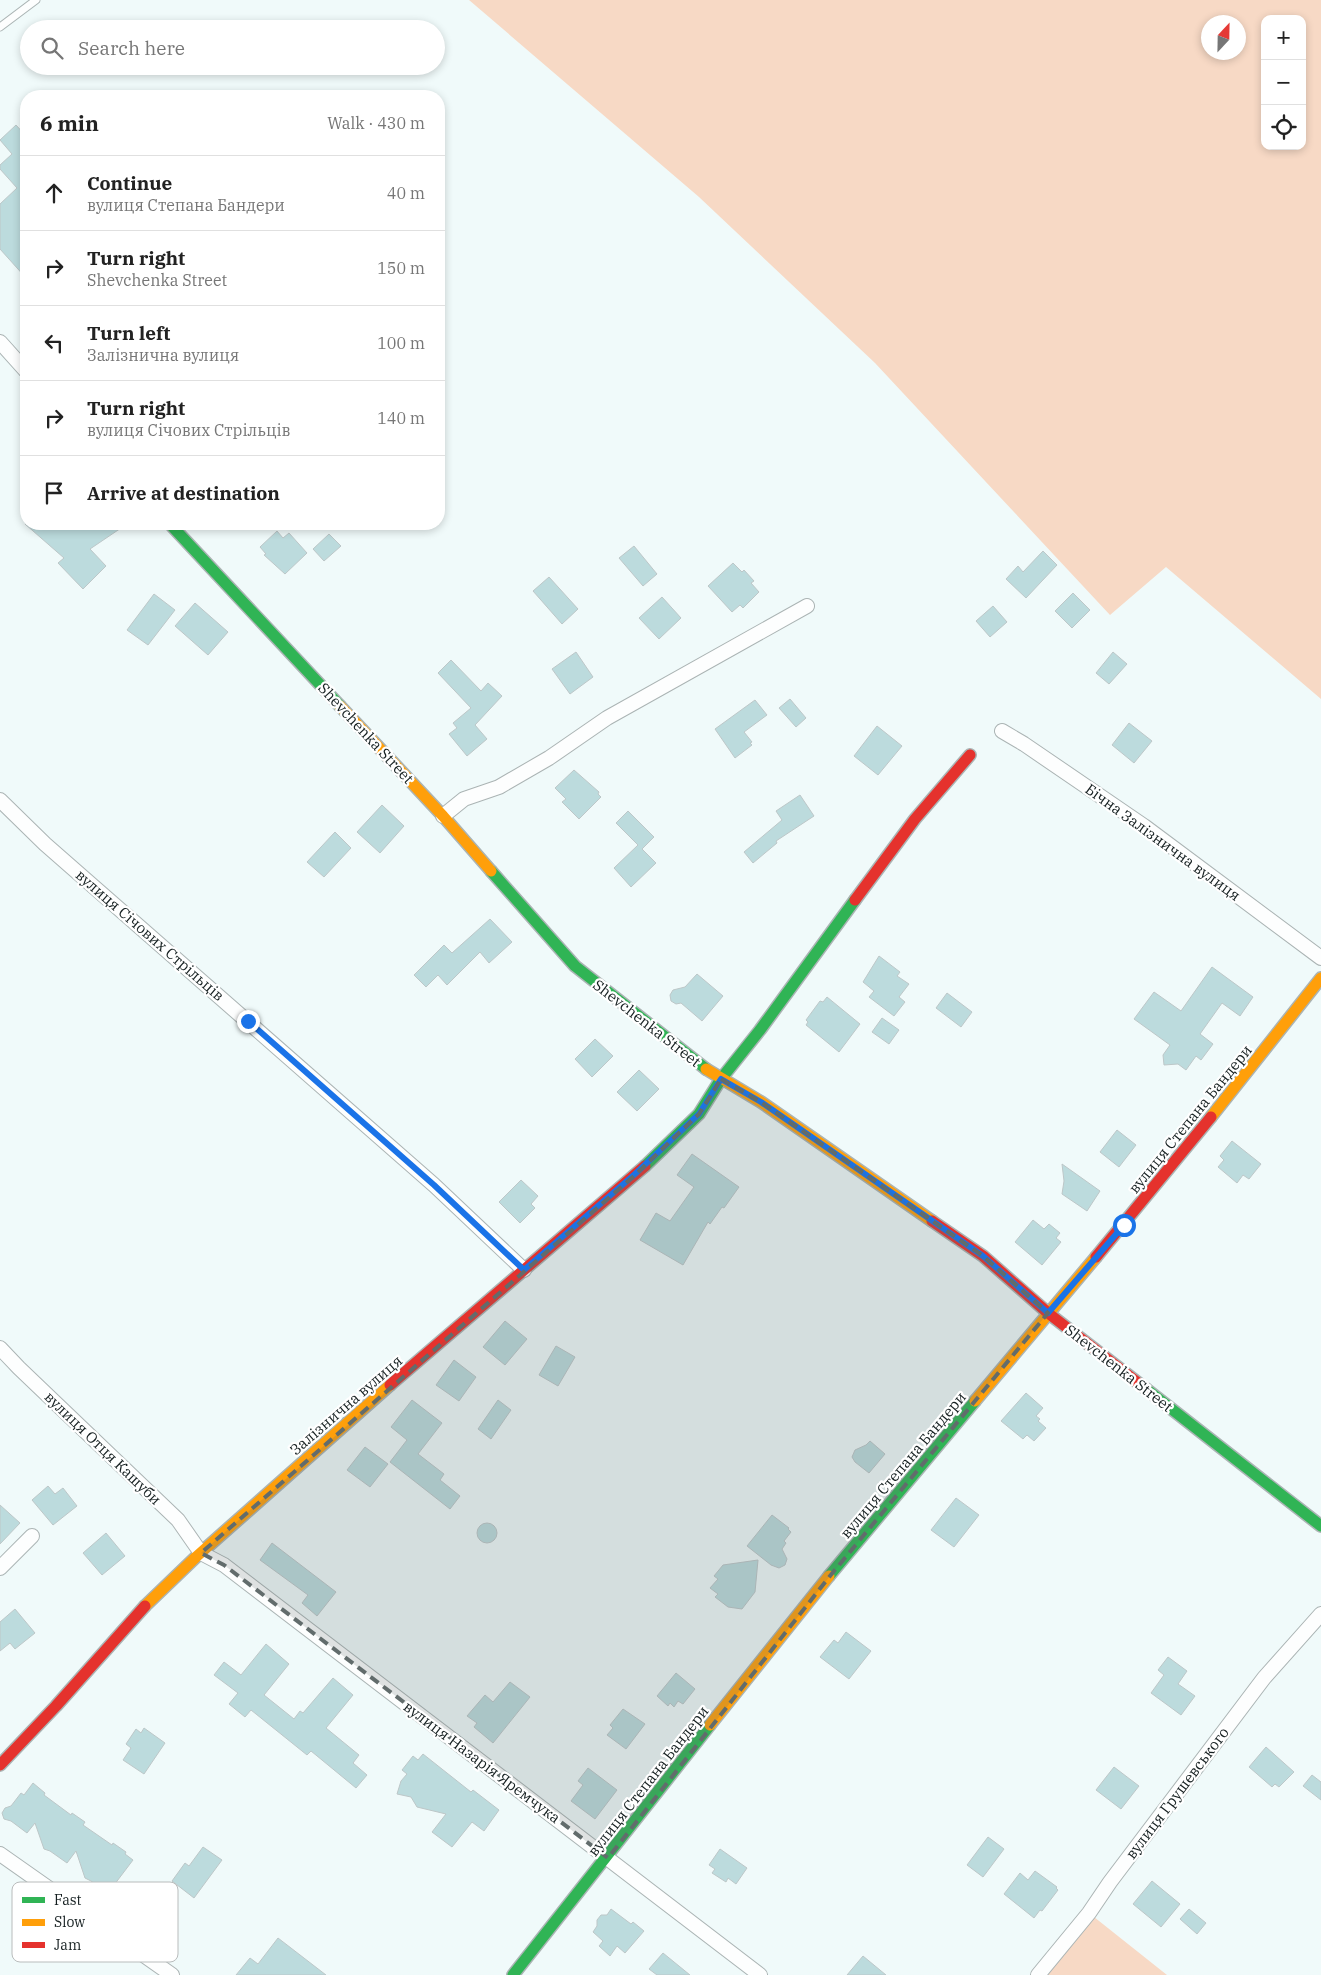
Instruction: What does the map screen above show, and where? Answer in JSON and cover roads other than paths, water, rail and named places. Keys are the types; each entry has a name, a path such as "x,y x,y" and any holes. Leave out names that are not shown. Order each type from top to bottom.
{"street":[{"path":"0,342 20,364"},
{"name":"Shevchenka Street","path":"176,530 443,816 542,932 575,966 700,1065 761,1102 983,1256 1048,1313 1321,1526"},
{"path":"443,816 464,799 499,787 549,758 607,718 807,606"},
{"name":"Бічна Залізнична вулиця","path":"1002,731 1144,826 1321,958"},
{"name":"Залізнична вулиця","path":"0,1765 56,1706 136,1615 201,1553 386,1388 635,1174 699,1114 721,1079 760,1030 915,819 970,755"},
{"name":"вулиця Січових Стрільців","path":"0,800 46,844 426,1178 524,1270"},
{"name":"вулиця Степана Бандери","path":"513,1975 608,1858 830,1576 1048,1313 1124,1225 1321,978"},
{"name":"вулиця Отця Кашуби","path":"0,1348 178,1520 201,1553"},
{"path":"0,1568 32,1536"},
{"name":"вулиця Назарія Яремчука","path":"201,1553 224,1565 760,1975"},
{"name":"вулиця Грушевського","path":"1038,1975 1089,1913 1110,1882 1264,1678 1321,1614"},
{"path":"0,1854 40,1882"},
{"path":"154,1962 172,1975"}],"lane":[{"path":"0,27 36,0"}]}
